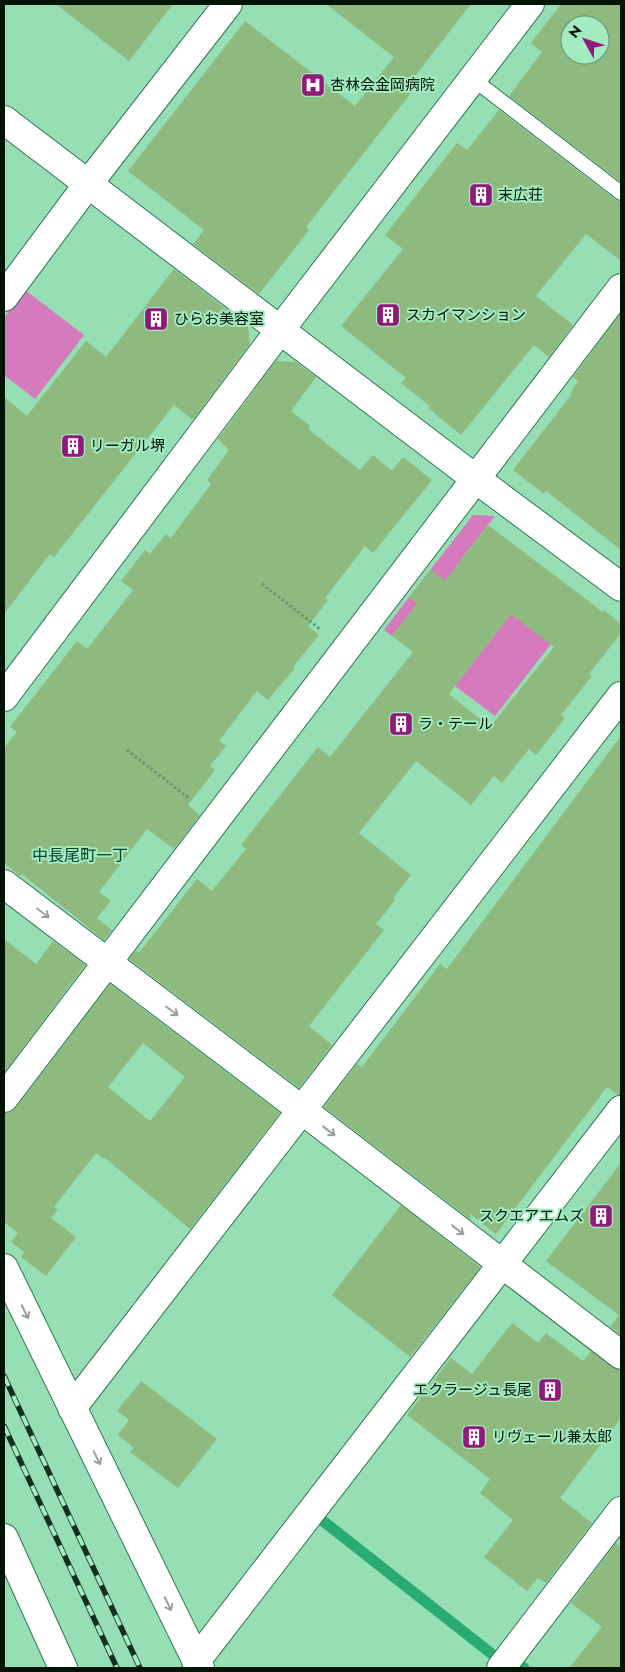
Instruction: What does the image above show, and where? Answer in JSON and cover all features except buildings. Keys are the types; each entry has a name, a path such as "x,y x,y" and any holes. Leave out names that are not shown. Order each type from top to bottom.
{"street":[{"path":"4,297 88,184 228,4"},
{"path":"4,697 280,330 530,4"},
{"path":"4,120 621,587"},
{"path":"4,1098 621,288"},
{"path":"72,1408 621,696"},
{"path":"4,884 621,1355"},
{"path":"4,1268 198,1665 621,1110"},
{"path":"501,1668 621,1511"},
{"path":"4,1538 63,1668"}],"lane":[{"path":"472,78 621,193"}],"path":[{"path":"262,584 346,649"},
{"path":"127,750 217,819"}],"shaded area":[{"path":"25,290 84,335 35,399 4,375 4,318"},
{"path":"473,515 495,516 463,557 478,569 408,616 392,636 384,630 409,597 418,604 424,578"},
{"path":"530,605 562,630 495,716 455,686 511,614 518,620"}],"waterway":[{"path":"323,1521 497,1658"},
{"path":"519,1664 524,1668"}],"railway":[{"path":"4,1376 140,1668"},
{"path":"4,1426 117,1668"}],"place":[{"name":"杏林会金岡病院","path":"313,85"},
{"name":"末広荘","path":"481,195"},
{"name":"スカイマンション","path":"388,315"},
{"name":"ひらお美容室","path":"156,319"},
{"name":"リーガル堺","path":"73,446"},
{"name":"ラ・テール","path":"401,724"},
{"name":"スクエアエムズ","path":"601,1216"},
{"name":"エクラージュ長尾","path":"550,1390"},
{"name":"リヴェール兼太郎","path":"474,1437"}],"district":[{"name":"中長尾町一丁","path":"80,855"}]}
